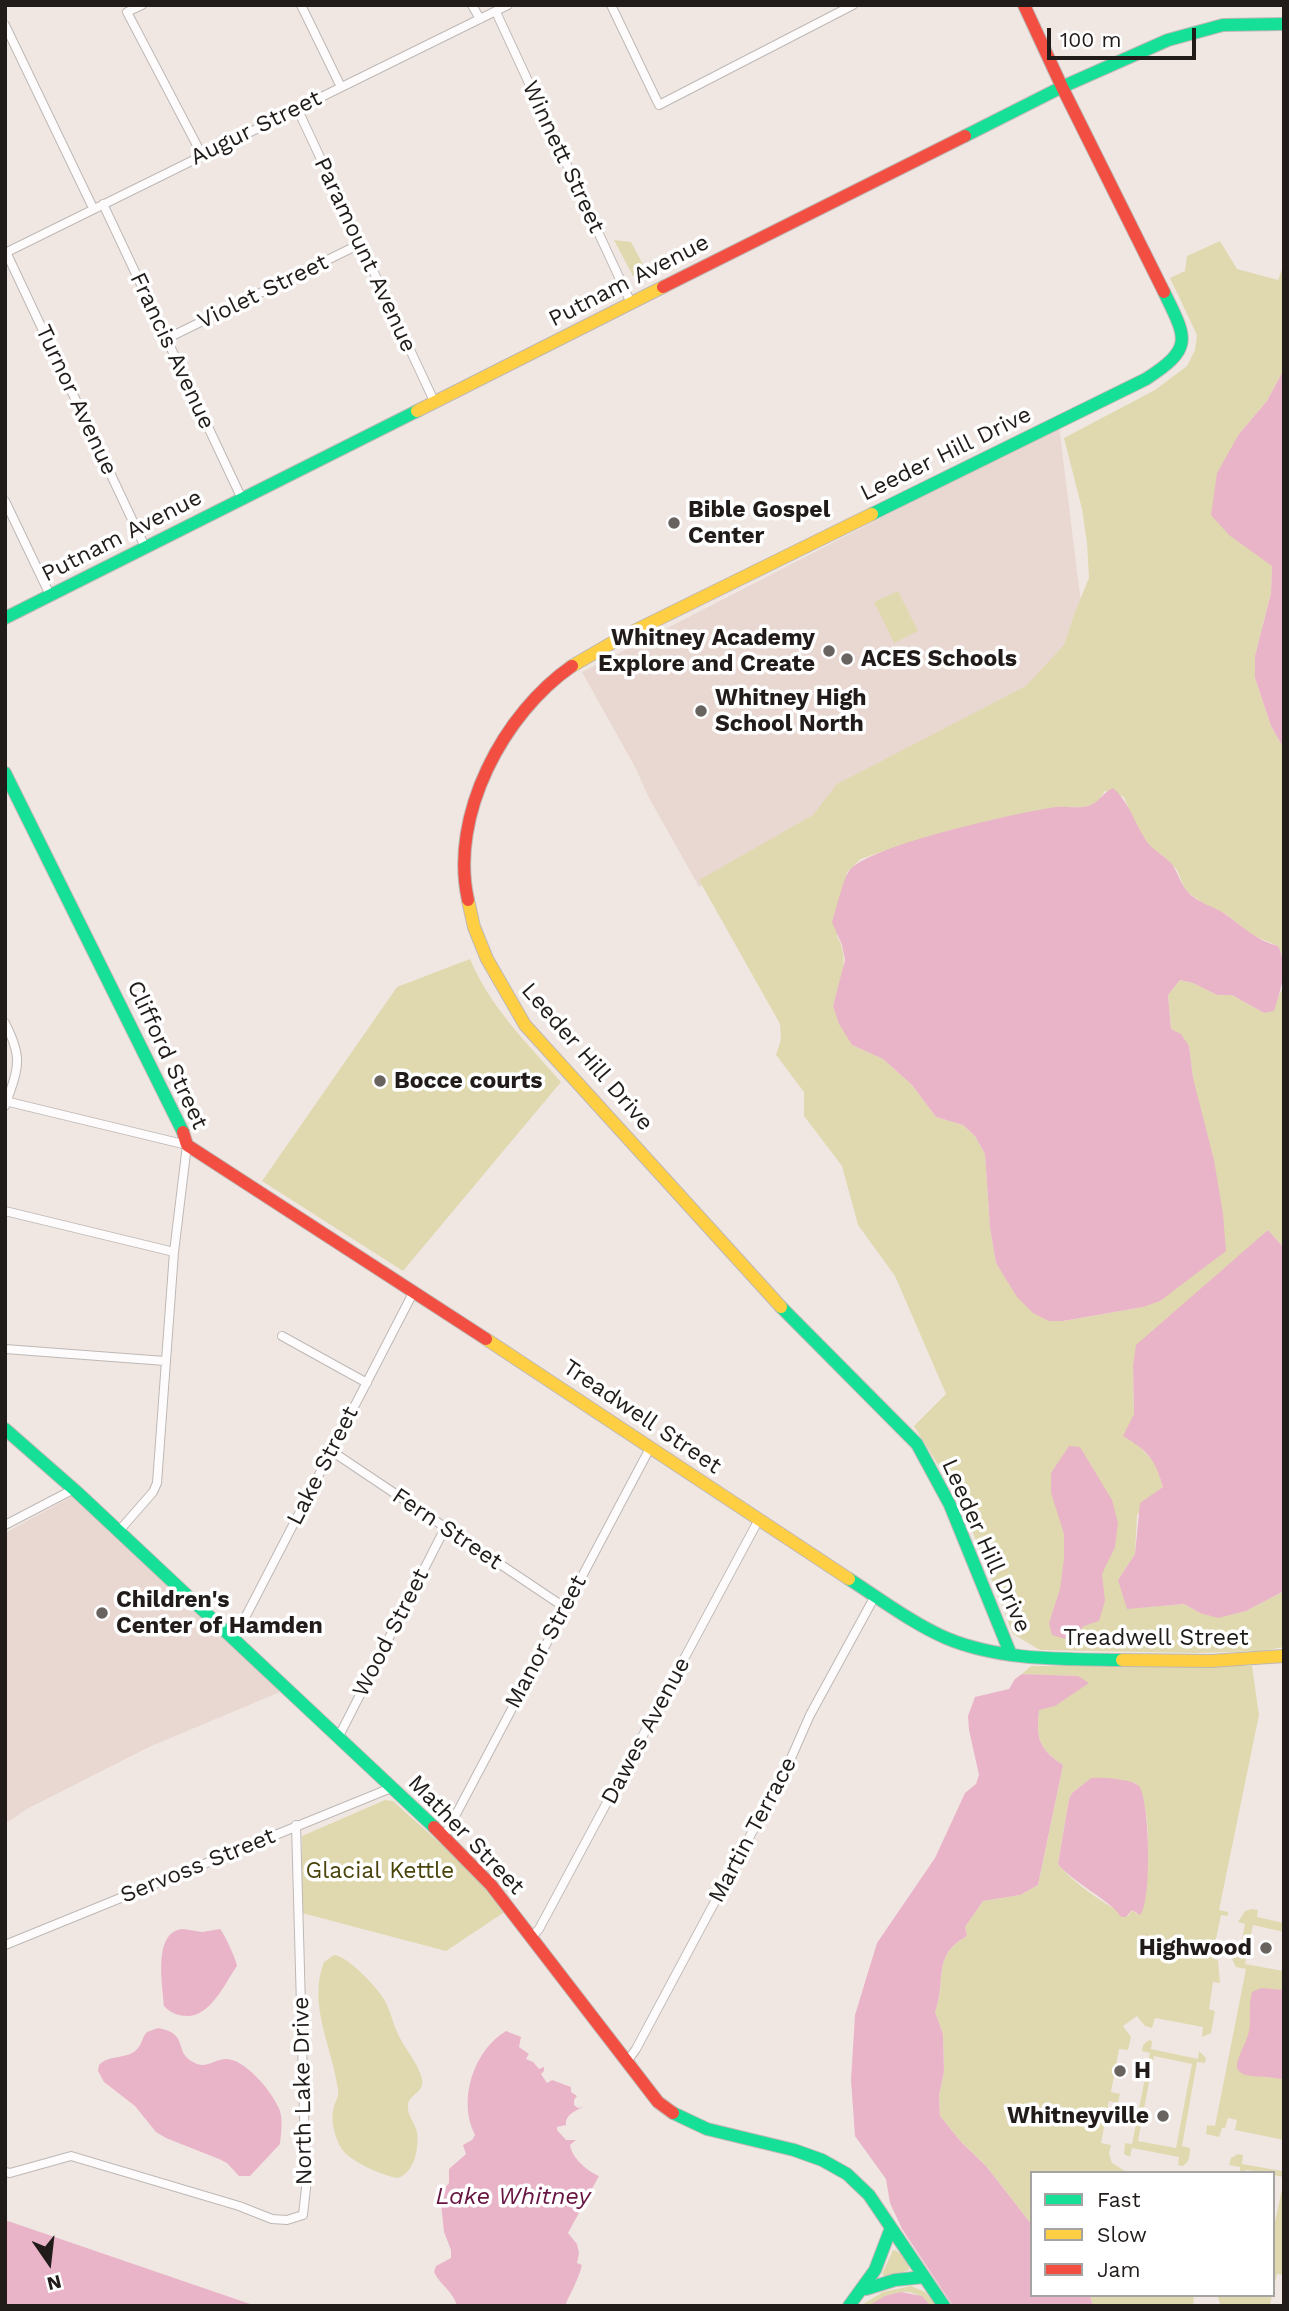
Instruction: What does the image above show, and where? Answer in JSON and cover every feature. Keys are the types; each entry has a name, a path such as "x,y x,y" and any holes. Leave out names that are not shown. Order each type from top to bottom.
{"street":[{"path":"142,5 127,12 202,155"},
{"path":"301,5 341,87"},
{"path":"472,5 480,19"},
{"name":"Augur Street","path":"6,252 508,5"},
{"path":"611,5 659,105 853,5"},
{"name":"Leeder Hill Drive","path":"1011,1655 950,1505 916,1444 770,1296 525,1025 490,969 473,926 465,852 472,806 483,777 514,720 524,707 559,675 648,625 1146,379 1178,355 1184,336 1181,326 1024,5"},
{"name":"Winnett Street","path":"496,12 631,303"},
{"name":"Putnam Avenue","path":"5,618 1062,87 1203,28 1229,24 1284,24"},
{"path":"5,25 93,208"},
{"name":"Paramount Avenue","path":"297,108 434,401"},
{"name":"Francis Avenue","path":"103,204 242,499"},
{"name":"Violet Street","path":"166,339 360,244"},
{"name":"Turnor Avenue","path":"6,252 145,547"},
{"path":"5,501 50,595"},
{"name":"Clifford Street","path":"5,773 181,1124 187,1145 174,1252 157,1483 153,1492 118,1532"},
{"path":"5,1023 18,1052 18,1063 6,1103"},
{"name":"Treadwell Street","path":"6,1103 187,1145 414,1291 758,1521 911,1619 947,1637 1011,1655 1103,1661 1224,1660 1284,1656"},
{"path":"5,1212 174,1252"},
{"name":"Lake Street","path":"233,1641 414,1291"},
{"path":"282,1336 366,1383"},
{"path":"5,1349 165,1361"},
{"name":"Mather Street","path":"5,1429 74,1489 491,1885 658,2102 681,2120 812,2156 841,2169 863,2187 943,2305"},
{"name":"Manor Street","path":"443,1837 650,1448"},
{"name":"Fern Street","path":"330,1450 564,1607"},
{"path":"5,1525 74,1489"},
{"name":"Dawes Avenue","path":"531,1938 539,1929 758,1521"},
{"name":"Wood Street","path":"338,1738 445,1528"},
{"name":"Martin Terrace","path":"626,2063 788,1765 810,1714 875,1596"},
{"name":"Servoss Street","path":"5,1945 391,1788"},
{"name":"North Lake Drive","path":"5,2172 10,2173 71,2156 239,2206 272,2219 288,2220 303,2215 305,2175 296,1825"},
{"path":"849,2306 866,2289 883,2256 891,2228"},
{"path":"866,2289 895,2280 924,2277"}],"shaded area":[{"name":"ACES Schools","path":"1059,426 1089,668 699,887 582,672"},
{"name":"Children's Center of Hamden","path":"78,1493 280,1692 149,1747 27,1809 5,1824 5,1533"}],"green space":[{"path":"614,240 631,242 646,270 633,276"},
{"path":"1220,241 1237,269 1278,280 1284,264 1284,369 1267,401 1239,434 1252,549 1272,566 1271,593 1255,656 1255,678 1271,726 1284,749 1284,960 1278,946 1252,935 1226,914 1209,908 1185,890 1177,870 1149,846 1133,820 1124,797 1105,791 1097,803 1085,807 1058,807 995,819 861,859 847,872 837,936 844,962 833,1006 852,1045 883,1059 912,1085 936,1117 963,1125 975,1136 985,1154 990,1228 996,1263 1018,1297 1063,1321 1143,1307 1193,1078 1189,1046 1171,1029 1168,995 1180,980 1193,983 1217,995 1232,995 1264,1013 1284,986 1284,1248 1268,1230 1133,1366 1138,1445 1156,1464 1163,1487 1137,1515 1135,1554 1118,1580 1146,1607 1184,1604 1200,1613 1246,1611 1284,1591 1284,1647 1262,1651 1195,1653 1040,1650 1013,1634 960,1500 914,1426 946,1394 895,1276 858,1225 842,1166 804,1116 804,1092 776,1055 781,1039 780,1024 699,880 813,815 837,784 1026,686 1064,645 1089,578 1082,509 1064,438 1155,390 1187,366 1195,350 1197,335 1170,278 1185,271 1187,256"},
{"path":"898,591 918,631 894,643 874,602"},
{"path":"470,959 499,1009 561,1082 403,1271 262,1181 397,987"},
{"path":"1031,1666 1252,1666 1259,1715 1219,1910 1228,1912 1228,1916 1221,1915 1212,1958 1218,1960 1220,1983 1213,1982 1209,2009 1215,2011 1211,2033 1202,2037 1203,2027 1155,2018 1152,2028 1145,2026 1137,2016 1123,2026 1131,2037 1128,2050 1119,2049 1111,2092 1120,2094 1118,2103 1109,2101 1101,2143 1111,2145 1109,2153 1112,2163 1125,2171 1030,2171 1030,2222 986,2166 940,2116 939,2096 944,2071 943,2034 935,2012 944,1960 956,1943 967,1936 965,1927 983,1901 1020,1895 1038,1885 1063,1765 1049,1754 1041,1742 1038,1728 1039,1709 1055,1706 1078,1676 1022,1674","holes":["1091,1778 1136,1783 1147,1818 1147,1877 1145,1894 1137,1914 1132,1910 1128,1916 1090,1893 1058,1864 1072,1793"]},
{"name":"Glacial Kettle","path":"385,1800 393,1801 464,1865 506,1911 446,1951 302,1913 302,1836"},
{"path":"1258,1910 1257,1917 1284,1923 1284,1932 1253,1925 1245,1964 1284,1971 1284,2140 1235,2130 1237,2120 1228,2118 1219,2137 1206,2134 1207,2125 1215,2126 1246,1969 1236,1967 1232,1959 1235,1944 1241,1945 1245,1924 1238,1922 1245,1911"},
{"path":"334,1955 347,1961 381,1995 422,2079 421,2087 408,2106 417,2132 416,2152 408,2171 398,2178 375,2171 351,2158 341,2148 335,2133 332,2117 338,2090 318,1994 324,1962"},
{"path":"1149,2040 1152,2041 1151,2049 1198,2059 1199,2051 1206,2058 1205,2063 1197,2062 1182,2146 1190,2148 1190,2153 1188,2161 1182,2166 1178,2165 1179,2157 1132,2148 1130,2157 1124,2154 1125,2143 1132,2144 1150,2053 1142,2051 1143,2045","holes":["1154,2056 1192,2064 1176,2148 1138,2141"]},
{"path":"1238,2154 1243,2155 1242,2164 1282,2171 1284,2165 1284,2177 1275,2175 1275,2171 1240,2171 1240,2167 1229,2165 1231,2158"},
{"path":"1284,2180 1284,2275 1277,2274 1275,2282 1275,2222"},
{"path":"893,2250 904,2257 909,2270 885,2277 882,2274"},
{"path":"911,2286 925,2292 937,2306 931,2306 911,2292 903,2292 870,2305 860,2306 883,2292"},
{"path":"1091,2297 1194,2297 1193,2306 1093,2306"},
{"path":"1218,2297 1272,2297 1270,2306 1221,2306"}],"water":[{"path":"1284,369 1284,749 1271,726 1255,678 1255,656 1271,593 1272,566 1229,535 1211,515 1217,473 1239,434 1267,401"},
{"path":"1113,788 1128,806 1147,842 1171,863 1191,895 1258,937 1278,946 1283,962 1283,978 1274,1011 1264,1013 1232,995 1217,995 1193,983 1180,980 1168,995 1171,1029 1181,1034 1189,1046 1193,1078 1214,1160 1226,1251 1160,1301 1143,1307 1049,1321 1033,1313 1017,1297 996,1263 990,1228 985,1154 975,1136 963,1125 936,1117 912,1085 883,1059 852,1045 839,1024 833,1006 845,960 832,922 847,875 861,861 912,841 979,823 1056,807 1088,806"},
{"path":"1268,1230 1284,1248 1284,1591 1246,1611 1218,1618 1200,1613 1184,1604 1127,1609 1118,1580 1135,1554 1140,1503 1163,1487 1157,1469 1149,1457 1139,1446 1123,1436 1134,1414 1133,1366 1136,1345"},
{"path":"1069,1446 1080,1447 1112,1500 1118,1523 1115,1547 1102,1574 1105,1601 1099,1621 1084,1626 1069,1640 1052,1635 1049,1623 1060,1589 1064,1558 1064,1534 1051,1493 1051,1473"},
{"path":"1022,1674 1078,1676 1089,1683 1055,1706 1039,1710 1038,1729 1041,1742 1049,1754 1063,1765 1038,1885 1020,1895 983,1901 965,1927 967,1936 956,1943 944,1960 935,2012 943,2034 944,2071 939,2096 940,2116 986,2166 1030,2222 1030,2297 1091,2297 1093,2306 953,2306 902,2229 890,2203 886,2179 855,2136 851,2080 855,2015 877,1943 935,1858 965,1793 976,1784 979,1775 968,1716 975,1697 1009,1689"},
{"path":"1091,1778 1130,1782 1139,1786 1143,1795 1148,1873 1144,1907 1140,1915 1132,1910 1126,1917 1121,1917 1110,1905 1058,1864 1069,1799 1072,1793"},
{"path":"183,1929 202,1932 220,1929 237,1966 214,2001 198,2014 189,2016 169,2011 164,2006 162,1986 163,1949 173,1932"},
{"path":"1261,1988 1284,1990 1284,2080 1244,2074 1237,2067 1249,2029 1252,1992"},
{"path":"158,2028 174,2035 188,2059 199,2065 226,2059 242,2065 258,2079 277,2104 282,2127 280,2144 250,2176 239,2176 227,2163 156,2132 135,2106 104,2082 98,2071 99,2065 108,2059 134,2052 147,2032"},
{"name":"Lake Whitney","path":"506,2031 521,2037 519,2047 529,2054 526,2059 539,2069 544,2067 541,2074 547,2083 552,2080 571,2087 571,2092 577,2096 574,2105 583,2107 571,2114 566,2125 557,2127 557,2130 566,2140 576,2140 570,2145 574,2155 585,2167 599,2176 568,2233 577,2244 577,2263 582,2265 565,2306 457,2306 453,2296 434,2272 436,2266 451,2258 444,2232 440,2194 449,2183 449,2169 466,2154 463,2145 475,2135 468,2107 472,2077 485,2050"},
{"path":"5,2220 256,2306 5,2306"},
{"path":"901,2292 922,2296 931,2306 868,2306 885,2296"}],"traffic: fast":[{"path":"965,136 1062,87 1168,40 1223,25 1284,24"},
{"path":"872,514 1146,379 1161,368 1172,359 1182,342 1178,321 1164,292"},
{"path":"5,618 417,411"},
{"path":"5,773 183,1132"},
{"path":"781,1307 917,1444 950,1505 1011,1655"},
{"path":"5,1429 78,1493 434,1827"},
{"path":"849,1579 921,1625 967,1646 1032,1657 1122,1660"},
{"path":"673,2113 707,2129 794,2150 822,2160 847,2174 869,2195 944,2306"},
{"path":"849,2306 875,2270 891,2228"},
{"path":"866,2289 895,2280 924,2277"}],"traffic: slow":[{"path":"417,411 663,287"},
{"path":"572,666 622,637 872,514"},
{"path":"468,900 474,927 487,959 525,1025 781,1307"},
{"path":"486,1339 849,1579"},
{"path":"1122,1660 1211,1661 1284,1656"}],"traffic: jam":[{"path":"1024,5 1164,292"},
{"path":"663,287 965,136"},
{"path":"468,900 464,867 467,834 487,769 524,710 547,686 572,666"},
{"path":"183,1132 187,1145 486,1339"},
{"path":"434,1827 491,1885 658,2102 673,2113"}],"place":[{"name":"Bible Gospel Center","path":"674,523"},
{"name":"Whitney Academy Explore and Create","path":"829,651"},
{"name":"ACES Schools","path":"847,659"},
{"name":"Whitney High School North","path":"701,711"},
{"name":"Bocce courts","path":"380,1081"},
{"name":"Children's Center of Hamden","path":"102,1613"},
{"name":"Highwood","path":"1266,1948"},
{"name":"H","path":"1120,2071"},
{"name":"Whitneyville","path":"1163,2116"}]}
